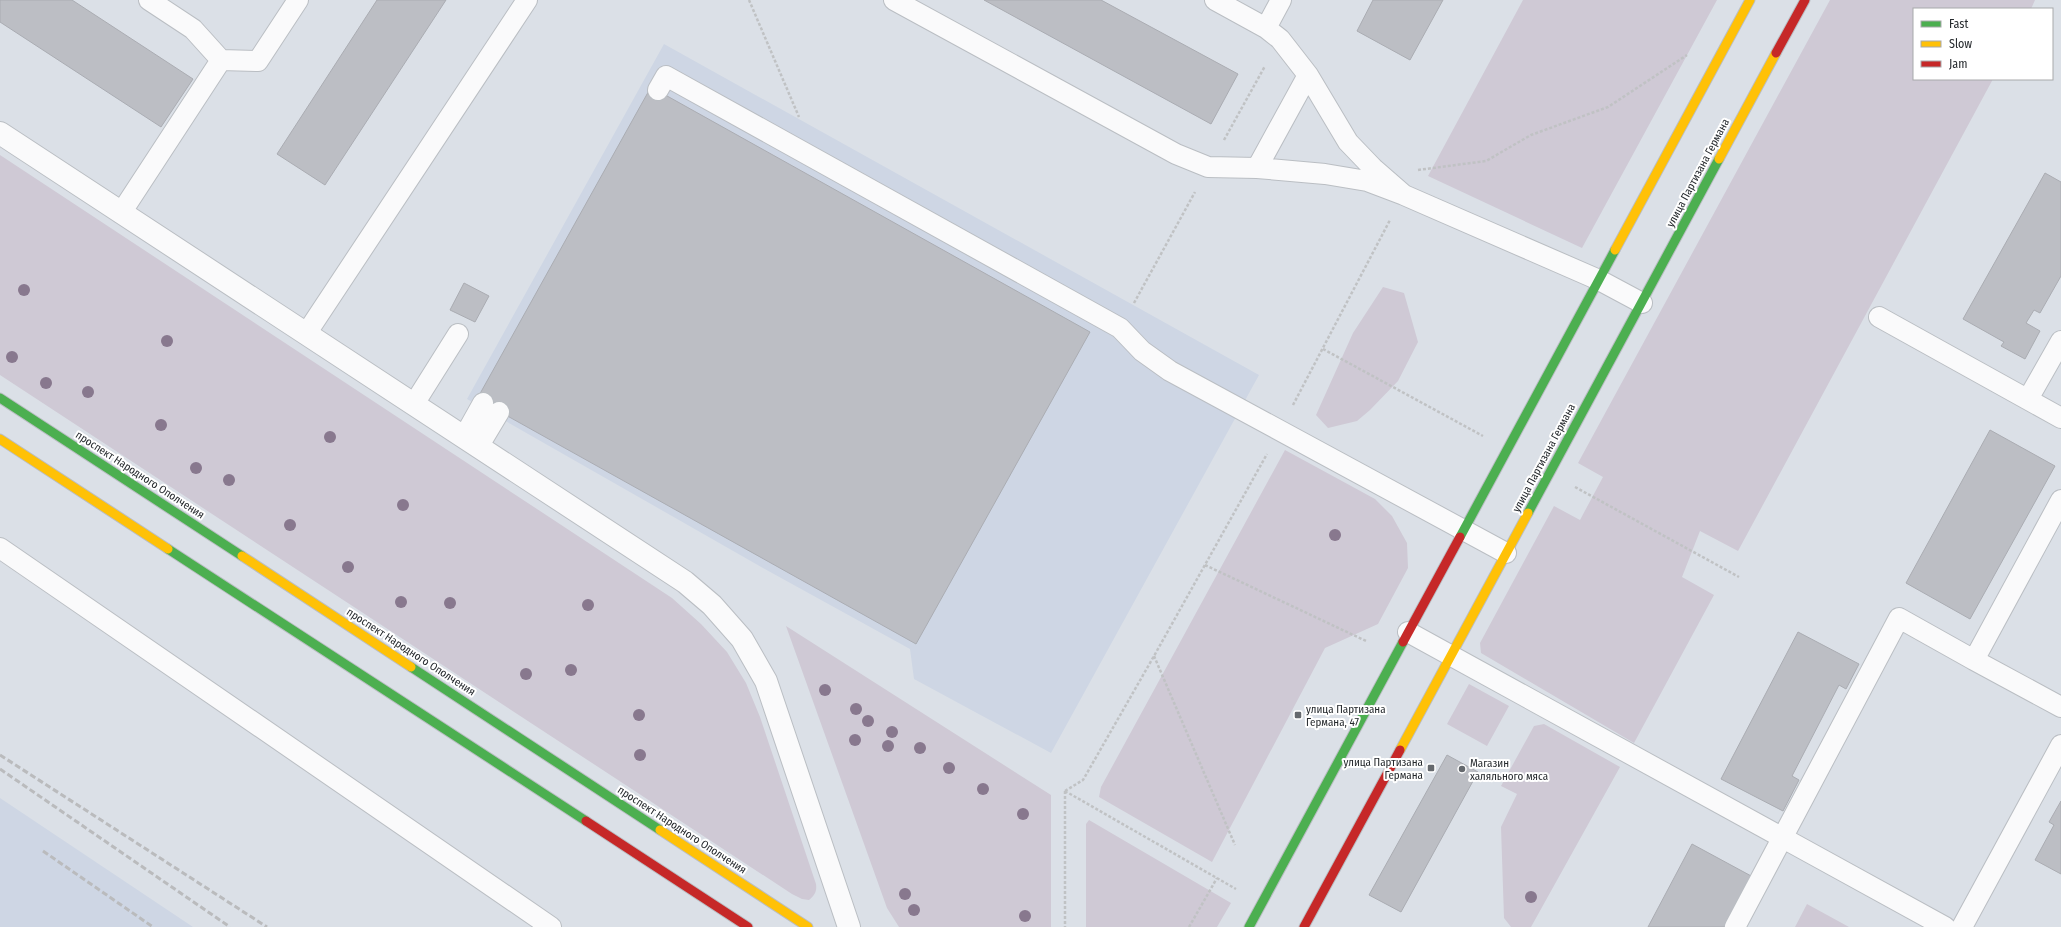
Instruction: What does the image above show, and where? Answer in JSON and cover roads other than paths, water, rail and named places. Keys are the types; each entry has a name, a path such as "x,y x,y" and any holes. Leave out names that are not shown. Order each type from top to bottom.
{"main road":[{"path":"1249,927 1750,0"},
{"name":"улица Партизана Германа","path":"1304,927 1805,0"},
{"name":"проспект Народного Ополчения","path":"0,398 808,927"},
{"path":"0,439 748,927"}],"street":[{"path":"0,133 685,582 712,605 742,639 766,681 849,927"}],"lane":[{"path":"149,0 192,29 221,60 258,61 298,0"},
{"path":"306,334 527,0"},
{"path":"894,0 1176,154 1208,168 1257,168 1325,174 1360,180 1404,195 1599,280 1642,303"},
{"path":"1215,0 1266,28 1280,39 1308,75 1348,142 1372,168 1404,195"},
{"path":"1266,28 1281,0"},
{"path":"121,213 221,60"},
{"path":"1257,168 1308,75"},
{"path":"658,90 666,76 1120,328 1142,351 1170,371 1506,553"},
{"path":"1879,317 2061,418"},
{"path":"414,404 458,334"},
{"path":"2028,399 2061,341"},
{"path":"471,442 491,408"},
{"path":"1974,660 2061,500"},
{"path":"0,548 551,927"},
{"path":"1735,927 1899,618 2061,707"},
{"path":"1408,632 1945,927"},
{"path":"1962,927 2061,745"}],"railway":[{"path":"0,755 267,927"},
{"path":"0,769 230,927"},
{"path":"43,851 153,927"}],"place":[{"name":"улица Партизана Германа, 47","path":"1298,715"},
{"name":"улица Партизана Германа","path":"1431,768"},
{"name":"Магазин халяльного мяса","path":"1462,769"}]}
